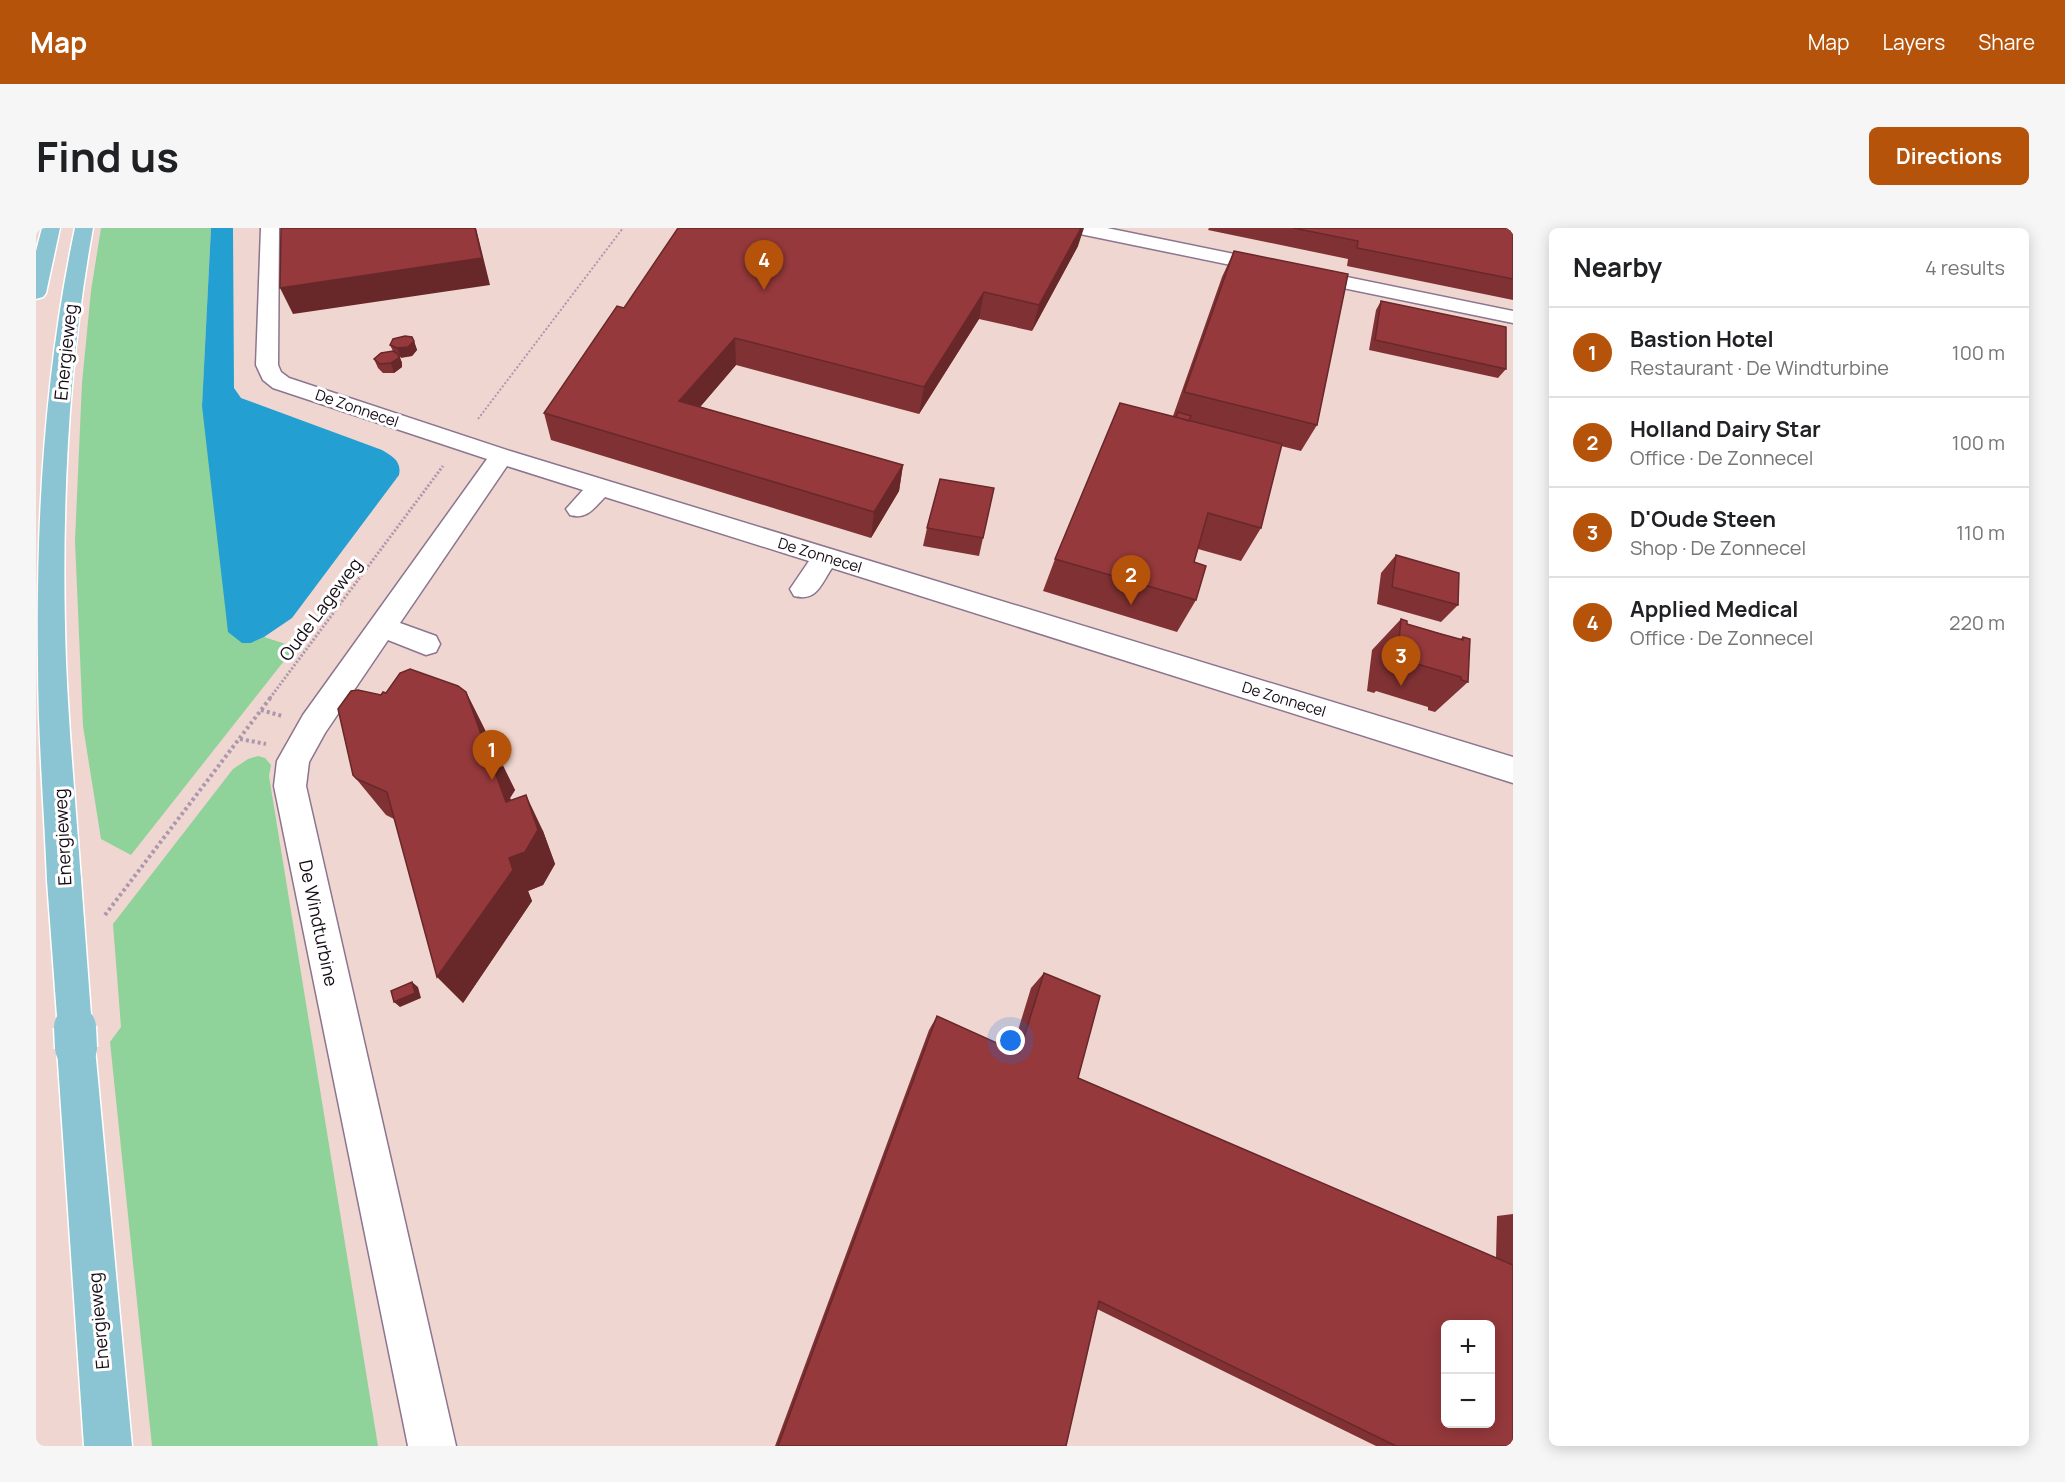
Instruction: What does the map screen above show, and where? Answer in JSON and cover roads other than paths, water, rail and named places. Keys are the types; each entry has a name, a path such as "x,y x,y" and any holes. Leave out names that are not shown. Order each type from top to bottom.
{"main road":[{"name":"Energieweg","path":"36,293 51,228"},
{"name":"Energieweg","path":"84,228 71,295 60,387 54,514 52,662 75,1048 108,1446"}],"street":[{"name":"De Zonnecel","path":"270,228 267,365 271,375 282,383 460,443 1513,770"},
{"path":"1080,228 1513,316"},
{"name":"De Windturbine","path":"432,1446 290,786 293,761 298,750 381,627 502,456"},
{"path":"579,509 600,486"},
{"path":"804,589 826,557"},
{"path":"381,627 426,644"}],"water":[{"path":"211,228 233,228 234,388 241,398 382,450 398,463 400,470 399,475 292,618 251,643 242,643 228,632 202,406"}],"place":[{"name":"Applied Medical","path":"764,290"},
{"name":"Holland Dairy Star","path":"1131,605"},
{"name":"D'Oude Steen","path":"1401,686"},
{"name":"Bastion Hotel","path":"492,780"}]}
